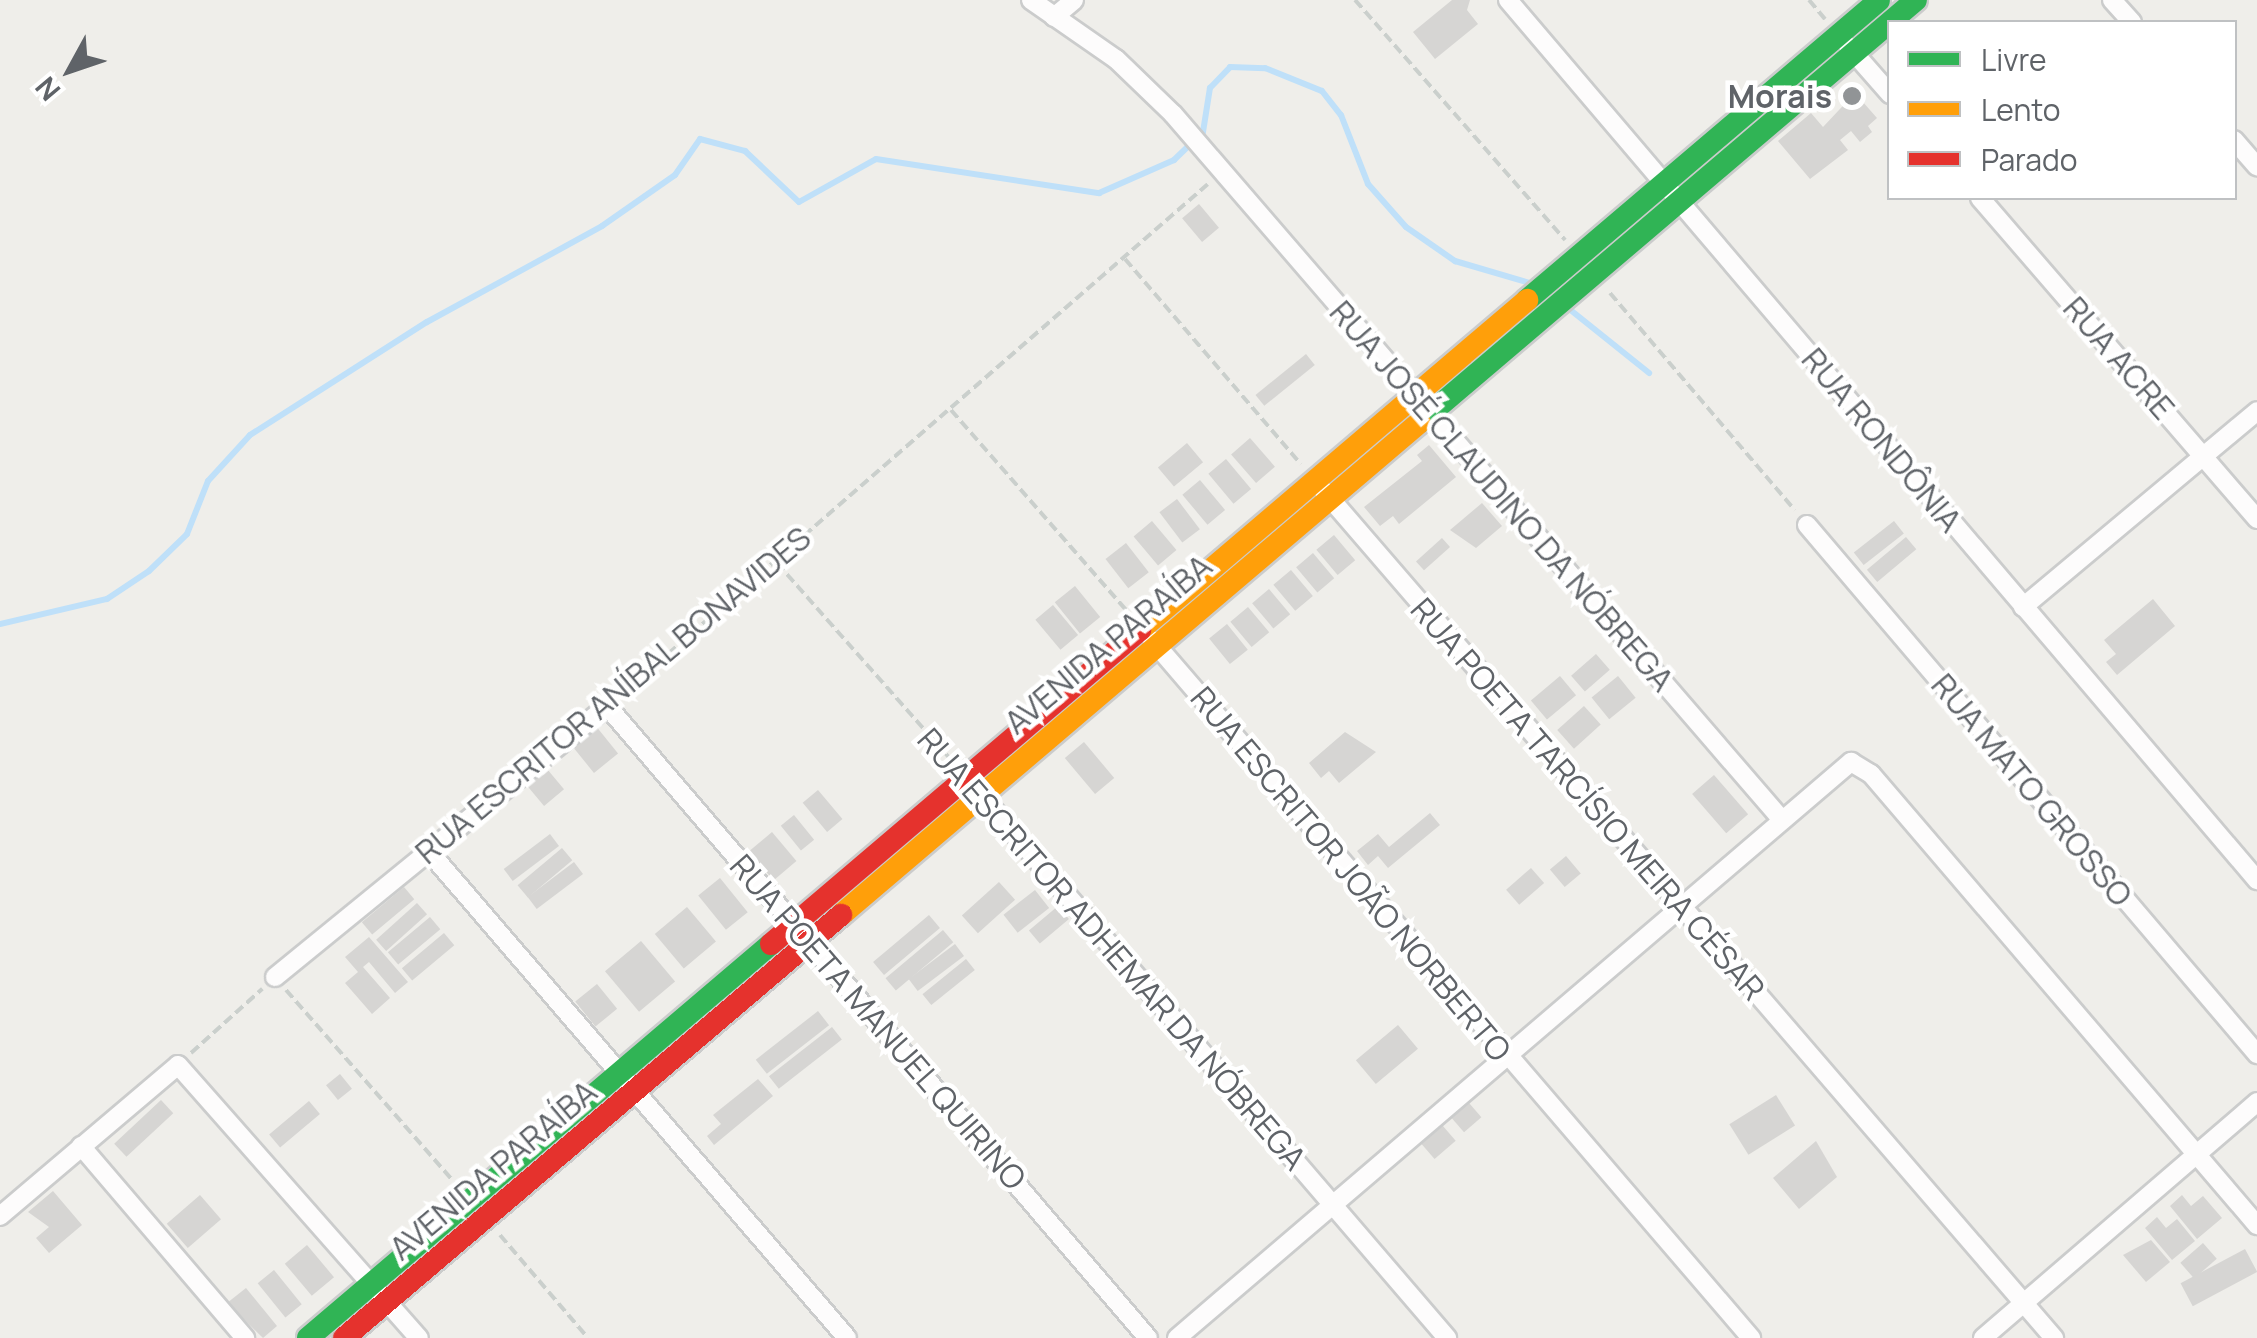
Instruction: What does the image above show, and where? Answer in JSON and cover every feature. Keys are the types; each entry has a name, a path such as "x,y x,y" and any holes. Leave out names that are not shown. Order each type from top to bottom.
{"street":[{"name":"RUA JOSÉ CLAUDINO DA NÓBREGA","path":"1030,0 1148,87 1782,820"},
{"path":"1054,17 1074,0"},
{"name":"RUA RONDÔNIA","path":"1508,0 2257,880"},
{"name":"AVENIDA PARAÍBA","path":"1846,43 1879,0"},
{"name":"AVENIDA PARAÍBA","path":"308,1338 793,923 973,786 1150,637 1846,43 1916,0"},
{"path":"2112,0 2130,20"},
{"path":"1846,43 1887,91"},
{"path":"2237,143 2257,166"},
{"name":"AVENIDA PARAÍBA","path":"1570,282 1580,258 1673,191"},
{"name":"RUA ACRE","path":"1982,200 2257,518"},
{"path":"2022,607 2257,412"},
{"name":"RUA POETA TARCÍSIO MEIRA CÉSAR","path":"1324,490 1679,908 2054,1338"},
{"name":"RUA MATO GROSSO","path":"1807,525 2257,1054"},
{"name":"RUA ESCRITOR JOÃO NORBERTO","path":"1150,637 1751,1338"},
{"name":"RUA ESCRITOR ANÍBAL BONAVIDES","path":"275,977 426,848 607,706"},
{"name":"RUA POETA MANUEL QUIRINO","path":"607,706 1148,1338"},
{"path":"1177,1338 1844,764 1858,763 1871,774 2257,1224"},
{"name":"AVENIDA PARAÍBA","path":"344,1338 810,943 973,786"},
{"name":"RUA ESCRITOR ADHEMAR DA NÓBREGA","path":"973,786 1447,1338"},
{"path":"426,848 847,1338"},
{"path":"0,1216 178,1064 419,1338"},
{"path":"1982,1338 2257,1102"},
{"path":"81,1146 245,1338"}],"path":[{"name":"RUA ESCRITOR ANÍBAL BONAVIDES","path":"607,706 1222,170"},
{"path":"1125,258 1324,490"},
{"path":"951,410 1150,637"},
{"name":"RUA ESCRITOR ADHEMAR DA NÓBREGA","path":"776,562 973,786"},
{"path":"178,1064 275,977 469,1199"},
{"path":"486,1218 588,1338"}],"building":[{"path":"1452,0 1470,0 1467,10 1478,24 1435,59 1413,32"},
{"path":"1855,93 1877,118 1868,126 1872,132 1860,142 1851,131 1840,140 1848,150 1810,179 1778,141 1811,113 1823,127"},
{"path":"1199,204 1219,228 1202,242 1182,218"},
{"path":"1306,354 1315,365 1264,406 1255,395"},
{"path":"1250,438 1275,467 1256,483 1231,454"},
{"path":"1187,443 1203,462 1174,487 1158,467"},
{"path":"1429,445 1456,477 1399,524 1393,516 1380,526 1364,507 1422,461 1417,455"},
{"path":"1226,459 1251,489 1233,504 1208,474"},
{"path":"1200,480 1225,510 1207,525 1182,495"},
{"path":"1177,499 1200,529 1182,543 1159,512"},
{"path":"1482,503 1502,526 1476,548 1450,530"},
{"path":"1152,521 1176,550 1158,566 1134,536"},
{"path":"1894,521 1904,534 1864,565 1854,552"},
{"path":"1334,535 1355,560 1338,575 1316,550"},
{"path":"1906,537 1916,549 1877,582 1867,570"},
{"path":"1442,538 1450,547 1424,570 1416,561"},
{"path":"1126,543 1149,572 1128,588 1106,559"},
{"path":"1313,553 1334,578 1317,592 1296,567"},
{"path":"1291,570 1313,596 1295,611 1273,585"},
{"path":"1075,586 1100,617 1080,633 1055,602"},
{"path":"1269,589 1290,614 1273,628 1252,603"},
{"path":"2153,599 2175,626 2117,675 2106,662 2116,654 2104,640"},
{"path":"1053,605 1078,635 1060,650 1035,620"},
{"path":"1248,607 1269,632 1252,647 1230,622"},
{"path":"1227,624 1248,650 1230,664 1209,638"},
{"path":"1596,654 1610,670 1585,691 1571,676"},
{"path":"1560,676 1576,695 1547,720 1531,700"},
{"path":"1618,676 1636,698 1609,719 1592,697"},
{"path":"1584,706 1601,725 1574,749 1557,730"},
{"path":"591,720 618,753 594,773 567,740"},
{"path":"1345,732 1376,752 1339,783 1329,771 1321,778 1309,763"},
{"path":"1084,742 1114,778 1095,794 1065,758"},
{"path":"537,757 564,789 544,806 517,774"},
{"path":"1714,775 1748,814 1726,833 1692,794"},
{"path":"818,790 842,819 827,832 803,803"},
{"path":"1430,813 1440,825 1388,868 1378,856 1368,865 1357,851 1378,834 1389,847"},
{"path":"794,815 814,840 801,851 781,826"},
{"path":"772,832 796,861 773,880 749,851"},
{"path":"550,834 559,846 513,881 504,869"},
{"path":"562,848 572,860 528,898 518,885"},
{"path":"1566,856 1581,874 1565,887 1550,869"},
{"path":"574,862 583,874 537,909 528,897"},
{"path":"1531,868 1544,883 1519,905 1506,890"},
{"path":"720,878 748,912 726,930 698,896"},
{"path":"999,882 1015,900 978,933 962,915"},
{"path":"404,887 414,899 372,935 362,922"},
{"path":"1035,890 1049,908 1018,933 1003,915"},
{"path":"417,903 427,914 386,951 376,940"},
{"path":"1058,906 1069,919 1040,943 1029,930"},
{"path":"687,907 716,941 684,968 655,934"},
{"path":"929,915 940,928 884,975 873,962"},
{"path":"430,917 440,929 398,965 388,952"},
{"path":"943,930 953,942 896,990 886,978"},
{"path":"444,933 454,945 412,981 402,968"},
{"path":"369,937 408,982 395,993 369,962 363,967 390,998 372,1014 345,983 358,972 345,957"},
{"path":"641,941 675,982 639,1012 605,971"},
{"path":"955,944 964,956 918,991 909,979"},
{"path":"966,959 975,970 931,1005 922,994"},
{"path":"597,984 617,1009 595,1026 575,1002"},
{"path":"818,1011 829,1025 767,1074 756,1060"},
{"path":"1398,1025 1418,1049 1376,1084 1356,1060"},
{"path":"832,1027 842,1040 779,1089 769,1076"},
{"path":"340,1074 352,1089 338,1100 326,1085"},
{"path":"758,1079 773,1096 714,1145 707,1136 721,1124 713,1115"},
{"path":"1776,1095 1795,1126 1748,1155 1729,1124"},
{"path":"1463,1096 1481,1117 1464,1132 1446,1111"},
{"path":"161,1100 173,1113 126,1157 114,1144"},
{"path":"309,1101 320,1114 280,1147 269,1134"},
{"path":"1436,1118 1456,1141 1435,1159 1415,1136"},
{"path":"1816,1141 1837,1177 1799,1209 1773,1178"},
{"path":"53,1191 82,1225 49,1253 36,1238 49,1227 28,1212"},
{"path":"200,1195 221,1219 188,1248 167,1224"},
{"path":"2182,1195 2191,1206 2203,1196 2222,1218 2197,1239 2170,1206"},
{"path":"2157,1217 2166,1228 2177,1219 2195,1241 2172,1260 2145,1228"},
{"path":"2151,1240 2170,1262 2146,1282 2123,1255"},
{"path":"2203,1243 2217,1259 2194,1279 2180,1263"},
{"path":"307,1245 334,1277 312,1296 285,1264"},
{"path":"2245,1249 2257,1272 2193,1306 2181,1283"},
{"path":"274,1270 302,1304 285,1317 258,1283"},
{"path":"246,1288 277,1326 263,1338 227,1303"}],"waterway":[{"path":"0,624 107,599 149,571 187,534 208,481 250,435 427,322 602,226 675,175 700,139 745,151 799,202 876,159 1099,193 1174,160 1203,132 1210,88 1230,67 1265,68 1322,91 1341,115 1368,184 1406,227 1455,261 1533,284"},
{"path":"1568,308 1649,373"}],"traffic: fast":[{"path":"1527,300 1879,0"},
{"path":"1892,20 1916,0"},
{"path":"1420,422 1887,25"},
{"path":"308,1338 771,944"}],"traffic: slow":[{"path":"1140,630 1527,300"},
{"path":"841,915 1420,422"}],"traffic: jam":[{"path":"771,944 1140,630"},
{"path":"344,1338 841,915"}],"place":[{"name":"Morais","path":"1852,96"}]}
